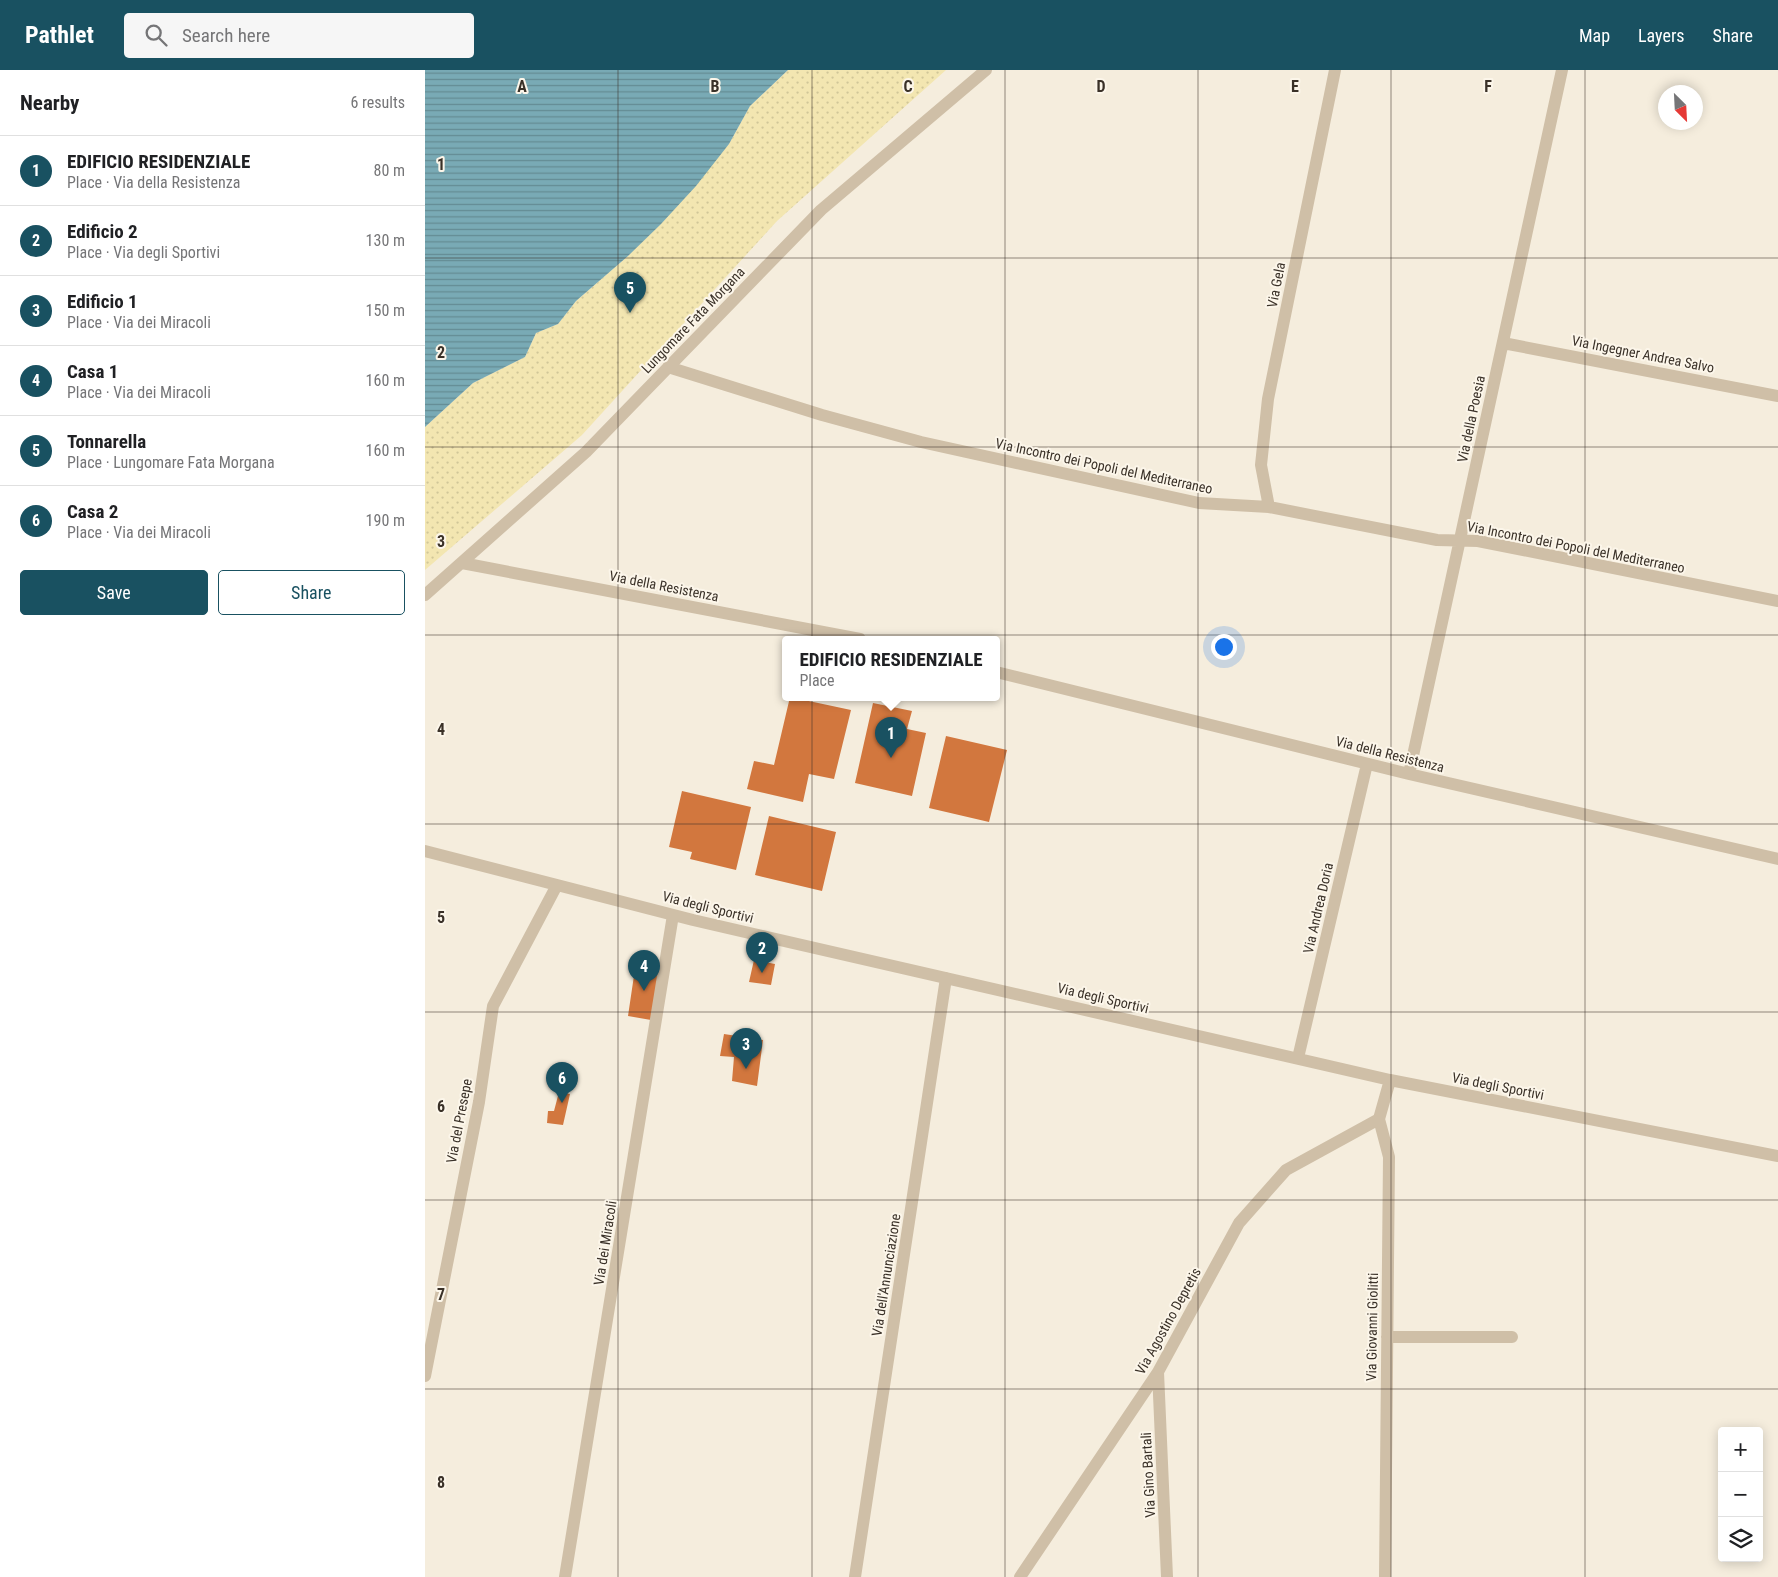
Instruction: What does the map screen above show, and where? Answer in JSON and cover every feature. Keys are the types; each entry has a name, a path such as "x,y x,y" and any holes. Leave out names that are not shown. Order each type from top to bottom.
{"street":[{"name":"Lungomare Fata Morgana","path":"425,595 586,452 821,210 986,70"},
{"name":"Via Gela","path":"1269,507 1261,465 1268,399 1335,70"},
{"name":"Via della Poesia","path":"1409,774 1562,70"},
{"name":"Via Ingegner Andrea Salvo","path":"1503,343 1778,396"},
{"name":"Via Incontro dei Popoli del Mediterraneo","path":"668,367 822,415 921,442 1199,503 1269,507 1437,540 1478,541 1778,601"},
{"name":"Via della Resistenza","path":"462,563 844,636"},
{"name":"Via della Resistenza","path":"1000,673 1367,764 1778,859"},
{"name":"Via Andrea Doria","path":"1298,1058 1367,764"},
{"name":"Via degli Sportivi","path":"425,851 673,915 1390,1080 1778,1156"},
{"name":"Via del Presepe","path":"425,1376 479,1102 493,1006 557,885"},
{"name":"Via dei Miracoli","path":"565,1577 673,915"},
{"name":"Via dell'Annunciazione","path":"855,1577 945,978"},
{"path":"1379,1119 1390,1080"},
{"name":"Via Giovanni Giolitti","path":"1379,1119 1389,1157 1385,1577"},
{"name":"Via Agostino Depretis","path":"1020,1577 1158,1372 1239,1223 1286,1170 1379,1119"},
{"path":"1387,1337 1512,1336"},
{"name":"Via Gino Bartali","path":"1158,1372 1167,1577"}],"sand":[{"path":"788,70 946,70 777,221 582,435 425,570 425,427 473,383 525,357 536,333 558,324 576,301 628,256 729,144 750,106"}],"water":[{"path":"425,70 788,70 750,106 729,144 696,186 661,224 628,256 576,301 558,324 536,333 525,357 473,383 425,427"}],"building":[{"path":"789,701 809,701 851,710 834,779 809,774 803,802 747,789 754,761 774,765"},
{"path":"873,703 912,711 907,729 926,733 912,796 855,783"},
{"path":"946,736 1007,750 989,822 929,808"},
{"path":"682,791 751,807 736,870 690,859 692,852 669,847"},
{"path":"769,816 836,832 822,891 755,875"},
{"path":"754,960 775,964 771,985 749,982"},
{"path":"636,962 660,967 651,1020 628,1016"},
{"path":"724,1034 763,1040 757,1086 732,1081 734,1057 720,1056"},
{"path":"559,1092 570,1094 563,1125 547,1123 548,1111 554,1111"}],"place":[{"name":"Tonnarella","path":"630,313"},
{"name":"EDIFICIO RESIDENZIALE","path":"891,758"},
{"name":"Edificio 2","path":"762,973"},
{"name":"Casa 1","path":"644,991"},
{"name":"Edificio 1","path":"746,1069"},
{"name":"Casa 2","path":"562,1103"}]}
